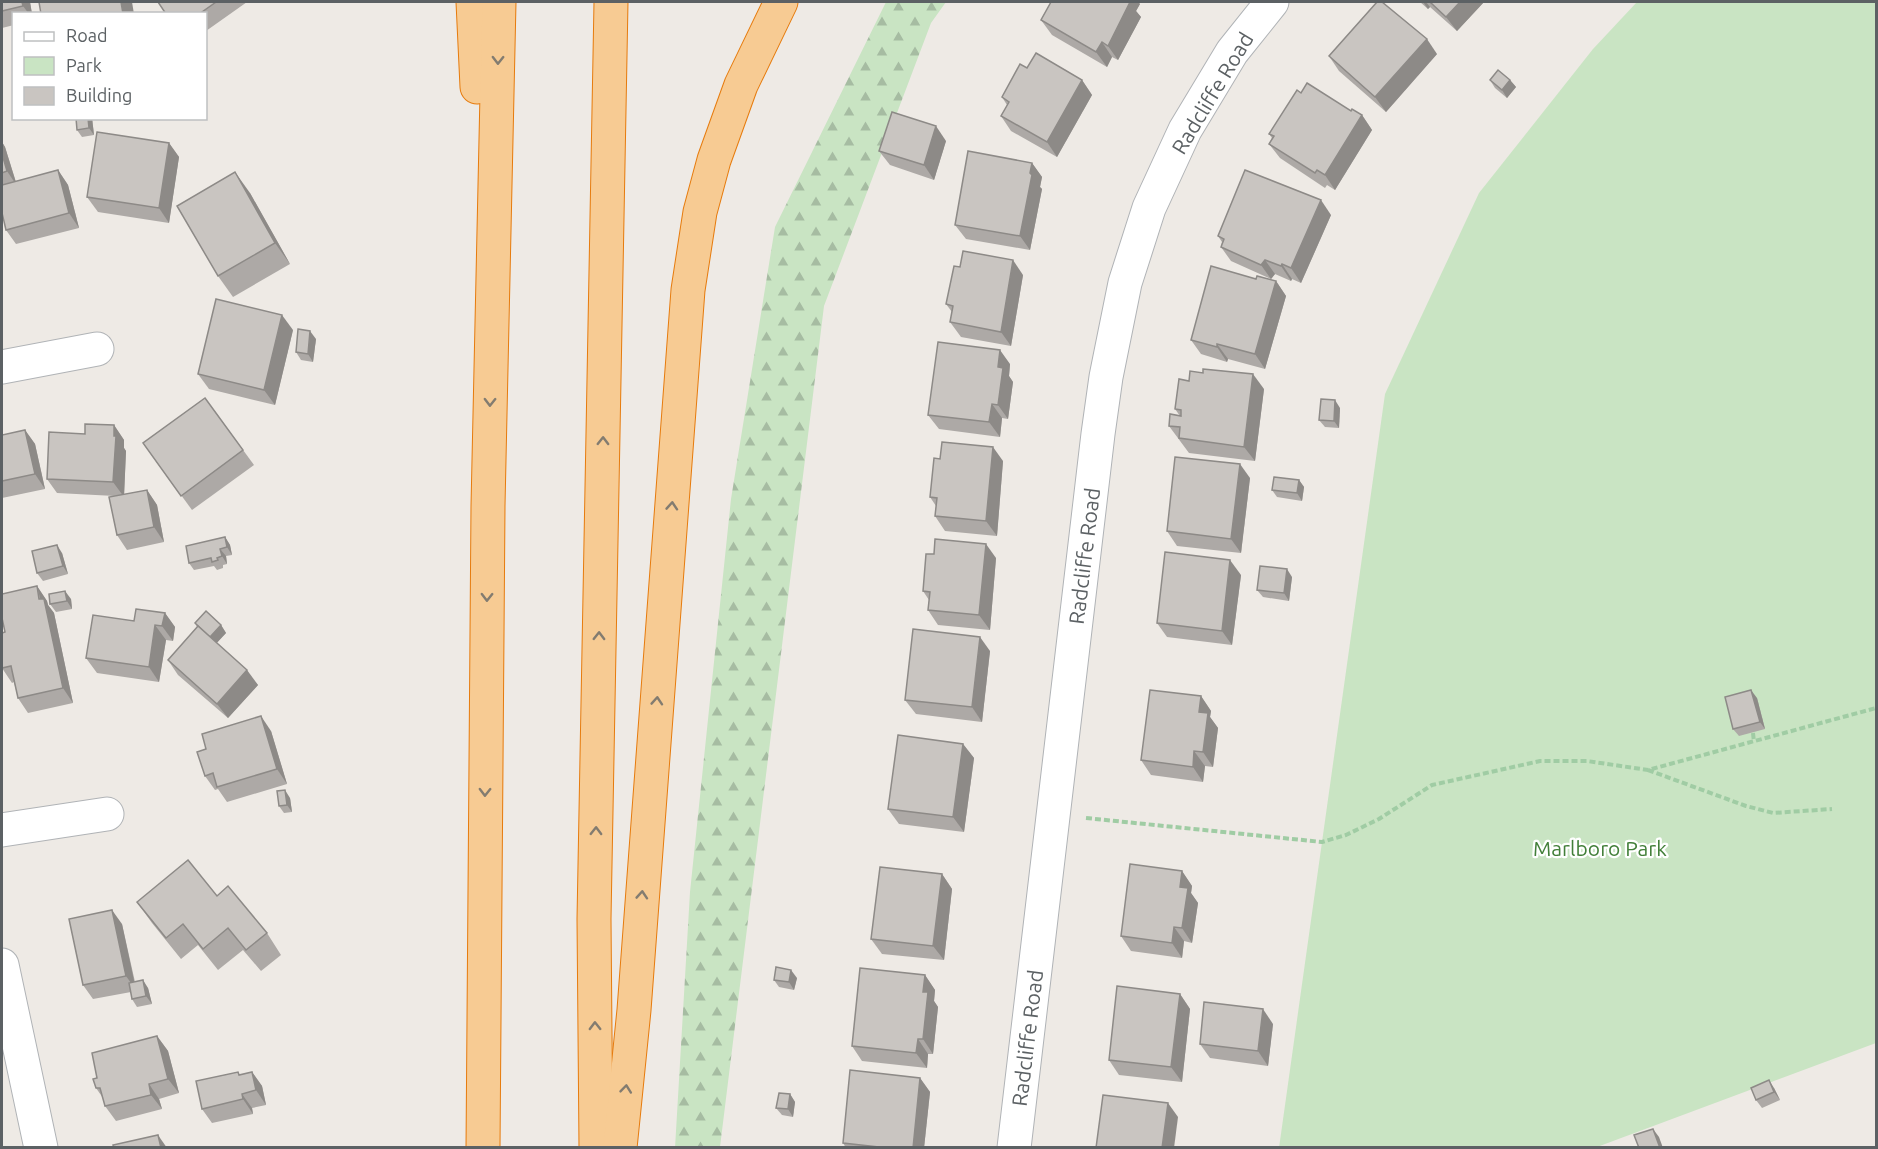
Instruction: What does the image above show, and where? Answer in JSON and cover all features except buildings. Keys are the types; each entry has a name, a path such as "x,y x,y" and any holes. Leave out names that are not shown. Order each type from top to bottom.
{"highway":[{"path":"473,2 490,353"},
{"path":"483,1148 484,829 490,353 499,2"},
{"path":"596,1148 594,907 611,2"},
{"path":"620,1148 634,1010 688,290 699,212 714,160 741,85 781,2"}],"street":[{"name":"Radcliffe Road","path":"1014,1148 1102,400 1125,282 1149,208 1185,130 1232,52 1272,2"},
{"path":"2,367 97,349"},
{"path":"2,830 107,814"},
{"path":"2,965 41,1148"}],"path":[{"path":"1648,770 1876,708"},
{"path":"1753,732 1754,742"},
{"path":"1096,820 1322,842 1346,836 1379,819 1432,785 1540,761 1587,761 1648,770 1746,806 1773,813 1832,809"}],"green space":[{"path":"886,2 946,2 931,23 824,306 720,1147 675,1148 690,892 731,499 775,227"},
{"name":"Marlboro Park","path":"1637,2 1876,2 1876,1043 1597,1147 1279,1148 1385,394 1479,193 1593,49"}]}
